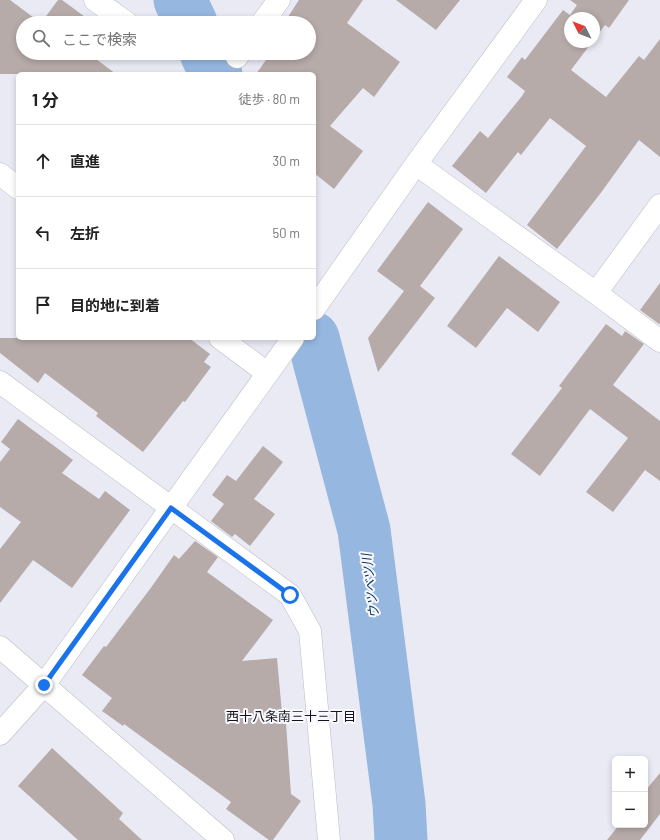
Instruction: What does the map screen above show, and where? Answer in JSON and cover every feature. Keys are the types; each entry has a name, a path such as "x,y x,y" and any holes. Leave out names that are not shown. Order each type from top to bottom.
{"street":[{"path":"95,0 117,16"},
{"path":"267,16 279,0"},
{"path":"316,306 416,164 536,0"},
{"path":"416,164 596,293 660,341"},
{"path":"0,174 16,186"},
{"path":"596,293 660,205"},
{"path":"224,340 271,367"},
{"path":"0,734 44,685 291,340"},
{"path":"0,382 290,595 310,631 329,840"},
{"path":"0,647 222,840"}],"building":[{"path":"0,0 10,0 32,16 16,16 16,60 97,60 113,72 16,72 16,74 0,74"},
{"path":"58,0 62,0 84,16 46,16"},
{"path":"299,0 363,0 347,23 400,62 374,97 363,88 330,126 363,151 334,189 316,175 316,72 257,72 266,60 316,60 316,16 289,16"},
{"path":"396,0 460,0 436,30"},
{"path":"570,0 629,0 609,28 605,25 600,31 600,12 572,12 577,5"},
{"path":"563,10 566,12 564,12 564,48 588,48 571,70 606,97 639,56 644,60 660,39 660,157 639,140 600,194 557,249 527,225 586,146 550,118 521,155 518,152 486,193 452,166 480,131 488,138 522,96 525,91 507,77 522,57 525,60"},
{"path":"428,202 463,229 420,286 435,298 378,372 368,338 404,291 377,271"},
{"path":"499,256 560,302 538,332 507,308 476,348 447,326"},
{"path":"660,283 660,323 659,324 640,310"},
{"path":"606,324 622,336 625,331 644,344 613,385 660,421 660,481 645,470 613,512 586,492 628,438 590,409 540,476 511,454 562,388 559,386"},
{"path":"0,338 16,338 16,340 192,340 210,354 204,362 211,367 185,402 183,401 143,452 96,416 98,413 45,373 38,383 0,353"},
{"path":"18,419 73,460 62,473 99,499 105,491 130,510 72,588 33,560 0,603 0,549 21,522 0,507 0,462 10,449 1,442"},
{"path":"263,446 283,462 254,499 275,514 250,546 235,534 232,537 211,521 224,504 212,495 227,475 236,481"},
{"path":"195,541 218,557 207,572 273,620 242,661 277,658 283,724 286,723 291,794 301,801 273,840 269,840 226,809 231,802 124,724 123,726 102,711 112,698 82,675 104,646 106,647 174,555 179,559"},
{"path":"52,748 123,813 119,819 142,840 78,840 18,786"},
{"path":"660,773 660,814 640,840 607,840 617,828 648,828 648,787"}],"waterway":[{"name":"ウツベツ川","path":"180,0 188,16"},
{"name":"ウツベツ川","path":"209,60 215,72"},
{"name":"ウツベツ川","path":"314,340 364,530 399,804 401,840"}],"district":[{"name":"西十八条南三十三丁目","path":"291,716"}],"route":[{"path":"44,685 171,508 290,595"}]}
